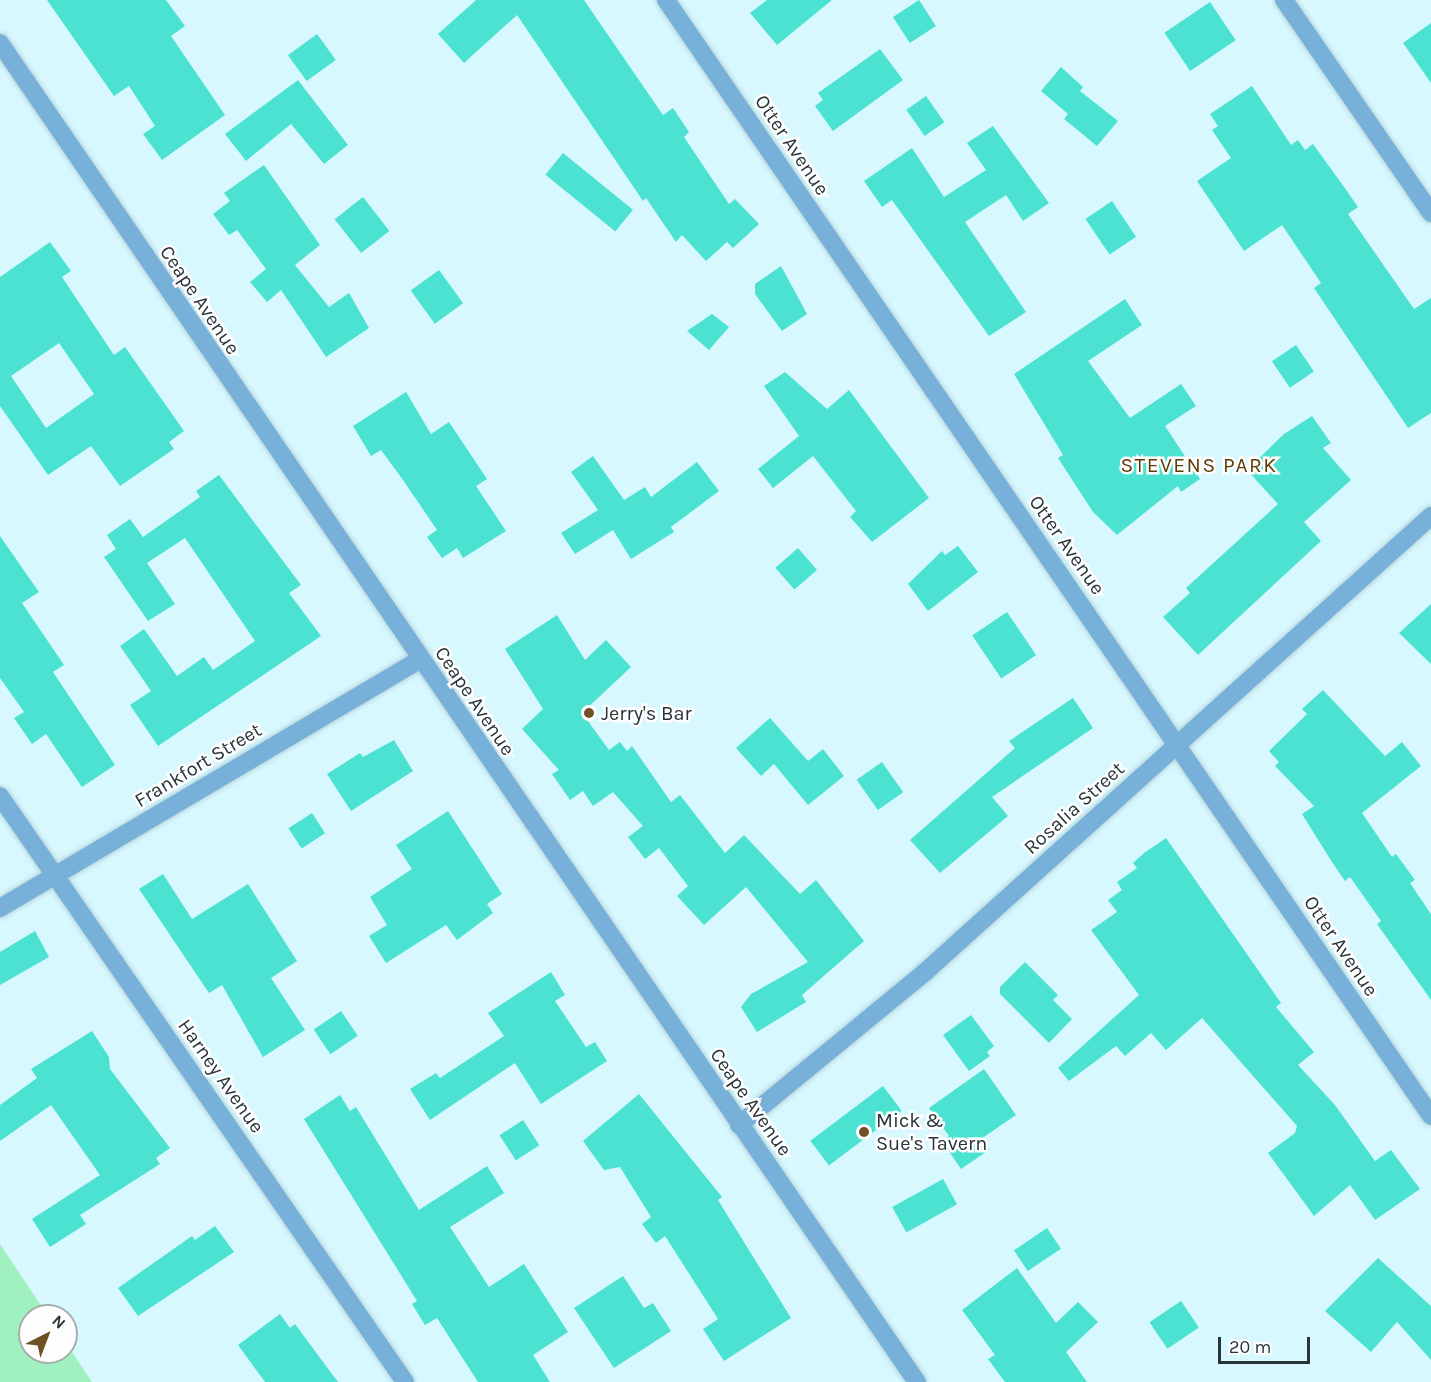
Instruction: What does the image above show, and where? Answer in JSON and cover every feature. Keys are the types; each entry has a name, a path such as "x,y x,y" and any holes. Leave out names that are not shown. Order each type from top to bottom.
{"street":[{"name":"Otter Avenue","path":"666,0 1431,1116"},
{"path":"1284,0 1431,213"},
{"name":"Ceape Avenue","path":"0,43 420,660 917,1382"},
{"name":"Rosalia Street","path":"739,1125 924,973 1431,516"},
{"name":"Frankfort Street","path":"0,908 420,660"},
{"name":"Harney Avenue","path":"0,796 405,1382"}],"green space":[{"path":"0,1244 40,1304 18,1304 18,1364 78,1364 78,1361 92,1382 0,1382"}],"building":[{"path":"47,0 166,0 185,26 171,36 225,115 162,160 143,134 155,126 129,86 114,96"},
{"path":"476,0 584,0 663,115 673,108 689,132 684,137 729,204 735,199 759,224 733,248 727,242 706,261 682,235 676,242 646,198 643,201 517,15 464,63 438,34"},
{"path":"767,0 832,0 777,45 750,13"},
{"path":"919,0 936,26 910,43 893,17"},
{"path":"1210,2 1236,40 1190,71 1164,33"},
{"path":"1431,23 1431,83 1403,43"},
{"path":"317,34 336,60 307,81 288,55"},
{"path":"880,49 903,80 833,131 815,106 823,100 818,93"},
{"path":"1061,67 1083,87 1080,91 1118,121 1097,146 1064,119 1068,114 1041,91"},
{"path":"298,80 348,145 324,164 291,124 246,161 225,134"},
{"path":"1252,86 1291,145 1298,140 1305,150 1313,144 1358,207 1348,214 1414,309 1431,298 1431,413 1408,428 1314,288 1321,283 1282,225 1244,251 1197,181 1231,158 1212,130 1218,126 1210,114"},
{"path":"926,96 944,122 925,136 906,110"},
{"path":"993,126 1049,203 1023,221 1006,195 965,222 1026,312 989,336 892,200 882,207 864,181 912,148 944,197 986,170 967,143"},
{"path":"563,153 633,210 615,231 545,175"},
{"path":"264,165 320,245 295,265 329,307 349,293 369,328 326,357 281,290 267,302 250,282 266,269 237,230 229,235 213,214 230,201 224,193"},
{"path":"363,197 389,231 361,253 335,219"},
{"path":"1112,201 1136,237 1110,255 1085,219"},
{"path":"50,242 71,271 62,277 114,355 125,347 184,431 169,442 174,449 120,486 91,446 48,475 0,406 0,277","holes":["59,343 94,394 46,428 11,376"]},
{"path":"781,266 807,314 782,331 755,294 755,284"},
{"path":"439,270 463,303 435,324 411,291"},
{"path":"1125,299 1142,325 1088,361 1130,418 1181,384 1196,406 1165,426 1200,479 1181,492 1178,486 1117,535 1093,512 1058,458 1063,455 1014,374"},
{"path":"712,314 729,327 709,350 687,331"},
{"path":"1296,345 1314,372 1290,388 1272,361"},
{"path":"785,372 827,409 849,390 929,498 872,542 850,517 856,511 813,456 773,488 758,469 799,436 764,386"},
{"path":"406,392 431,434 449,422 487,479 476,486 506,531 463,558 457,548 442,558 427,537 437,530 381,450 371,456 353,426"},
{"path":"1312,416 1331,443 1323,448 1351,480 1304,522 1321,541 1198,655 1163,617 1190,593 1186,588 1278,504 1247,470 1284,434"},
{"path":"593,456 624,500 645,487 651,497 697,462 719,491 671,527 674,532 631,559 613,530 575,554 561,533 598,510 571,472"},
{"path":"219,475 301,585 289,593 321,636 158,746 130,705 151,691 120,646 144,629 177,676 204,657 213,670 255,641 185,538 147,563 175,604 148,621 104,557 116,549 107,535 130,519 143,537 200,497 196,491"},
{"path":"0,536 39,592 22,603 64,665 53,672 115,765 82,787 46,734 32,744 14,718 24,712 0,678"},
{"path":"958,546 978,572 928,611 908,584 942,551 945,555"},
{"path":"798,548 817,570 794,590 775,568"},
{"path":"1431,604 1431,664 1399,633"},
{"path":"1007,612 1036,655 1001,679 972,635"},
{"path":"557,615 585,660 606,640 631,667 582,713 609,750 620,742 627,751 632,746 671,802 680,795 725,853 744,835 800,894 816,880 864,941 802,995 806,1002 757,1032 741,1007 751,994 808,962 746,887 704,925 677,896 688,886 659,848 645,859 628,837 643,826 613,792 593,806 583,791 570,800 552,774 559,770 522,729 543,709 505,649"},
{"path":"1323,690 1385,756 1402,742 1421,766 1362,813 1392,857 1396,854 1415,880 1410,883 1431,914 1431,1000 1377,924 1381,921 1350,877 1345,881 1330,859 1302,814 1314,806 1275,766 1279,762 1269,751 1307,714 1302,709"},
{"path":"1073,698 1093,728 992,797 1008,816 940,873 910,840 1015,748 1009,741"},
{"path":"770,718 808,761 823,749 844,776 808,805 774,764 761,776 736,748"},
{"path":"394,740 413,771 351,811 327,774 360,753 363,757"},
{"path":"882,762 903,792 878,810 857,780"},
{"path":"448,811 502,894 487,904 493,913 457,940 446,925 386,963 369,936 387,925 370,897 412,869 396,845"},
{"path":"312,813 325,833 302,848 289,828"},
{"path":"1166,838 1281,1003 1276,1007 1314,1052 1298,1065 1335,1105 1375,1161 1391,1150 1420,1189 1375,1220 1350,1185 1314,1216 1268,1153 1295,1133 1297,1126 1202,1018 1166,1050 1151,1033 1125,1056 1116,1046 1069,1081 1058,1068 1139,995 1091,930 1117,912 1108,900 1122,890 1117,882 1137,868 1133,863 1144,853"},
{"path":"163,874 192,919 248,884 297,961 271,978 305,1030 263,1057 222,985 209,993 139,889"},
{"path":"35,931 49,957 0,985 0,952"},
{"path":"1025,962 1058,995 1053,1000 1072,1019 1049,1043 1000,994 1000,987"},
{"path":"551,972 565,995 555,1001 586,1047 595,1042 607,1061 541,1104 515,1063 430,1120 410,1089 436,1073 440,1078 504,1036 488,1013"},
{"path":"341,1011 358,1036 330,1054 314,1029"},
{"path":"971,1015 994,1046 987,1052 990,1056 969,1071 943,1035"},
{"path":"92,1031 109,1057 110,1069 170,1148 156,1158 160,1164 80,1215 86,1224 50,1247 32,1219 100,1175 51,1105 0,1141 0,1105 37,1078 31,1069"},
{"path":"984,1069 1016,1115 981,1139 989,1150 961,1169 942,1141 949,1136 929,1108"},
{"path":"883,1086 902,1111 829,1166 810,1141"},
{"path":"639,1094 722,1197 718,1200 791,1318 724,1361 703,1329 718,1319 665,1236 656,1243 642,1224 651,1217 620,1167 604,1170 583,1141"},
{"path":"340,1095 350,1111 356,1107 419,1210 487,1166 504,1193 450,1227 489,1287 524,1264 568,1332 533,1355 550,1382 478,1382 437,1318 425,1325 412,1304 417,1301 304,1119"},
{"path":"523,1120 539,1145 516,1160 500,1135"},
{"path":"943,1179 957,1204 906,1232 892,1207"},
{"path":"215,1226 234,1252 138,1316 118,1288 192,1236 195,1240"},
{"path":"1047,1228 1061,1249 1028,1271 1014,1250"},
{"path":"1378,1258 1431,1306 1431,1360 1397,1322 1371,1352 1325,1311"},
{"path":"1017,1268 1056,1323 1078,1302 1098,1322 1066,1352 1087,1382 1005,1382 988,1359 995,1355 962,1310"},
{"path":"623,1276 644,1308 653,1303 671,1331 614,1368 574,1308"},
{"path":"1181,1301 1199,1328 1167,1349 1149,1322"},
{"path":"280,1314 290,1328 295,1324 338,1382 265,1382 238,1345"}],"place":[{"name":"Jerry's Bar","path":"589,713"},
{"name":"Mick & Sue's Tavern","path":"864,1132"}],"district":[{"name":"STEVENS PARK","path":"1199,465"}]}
